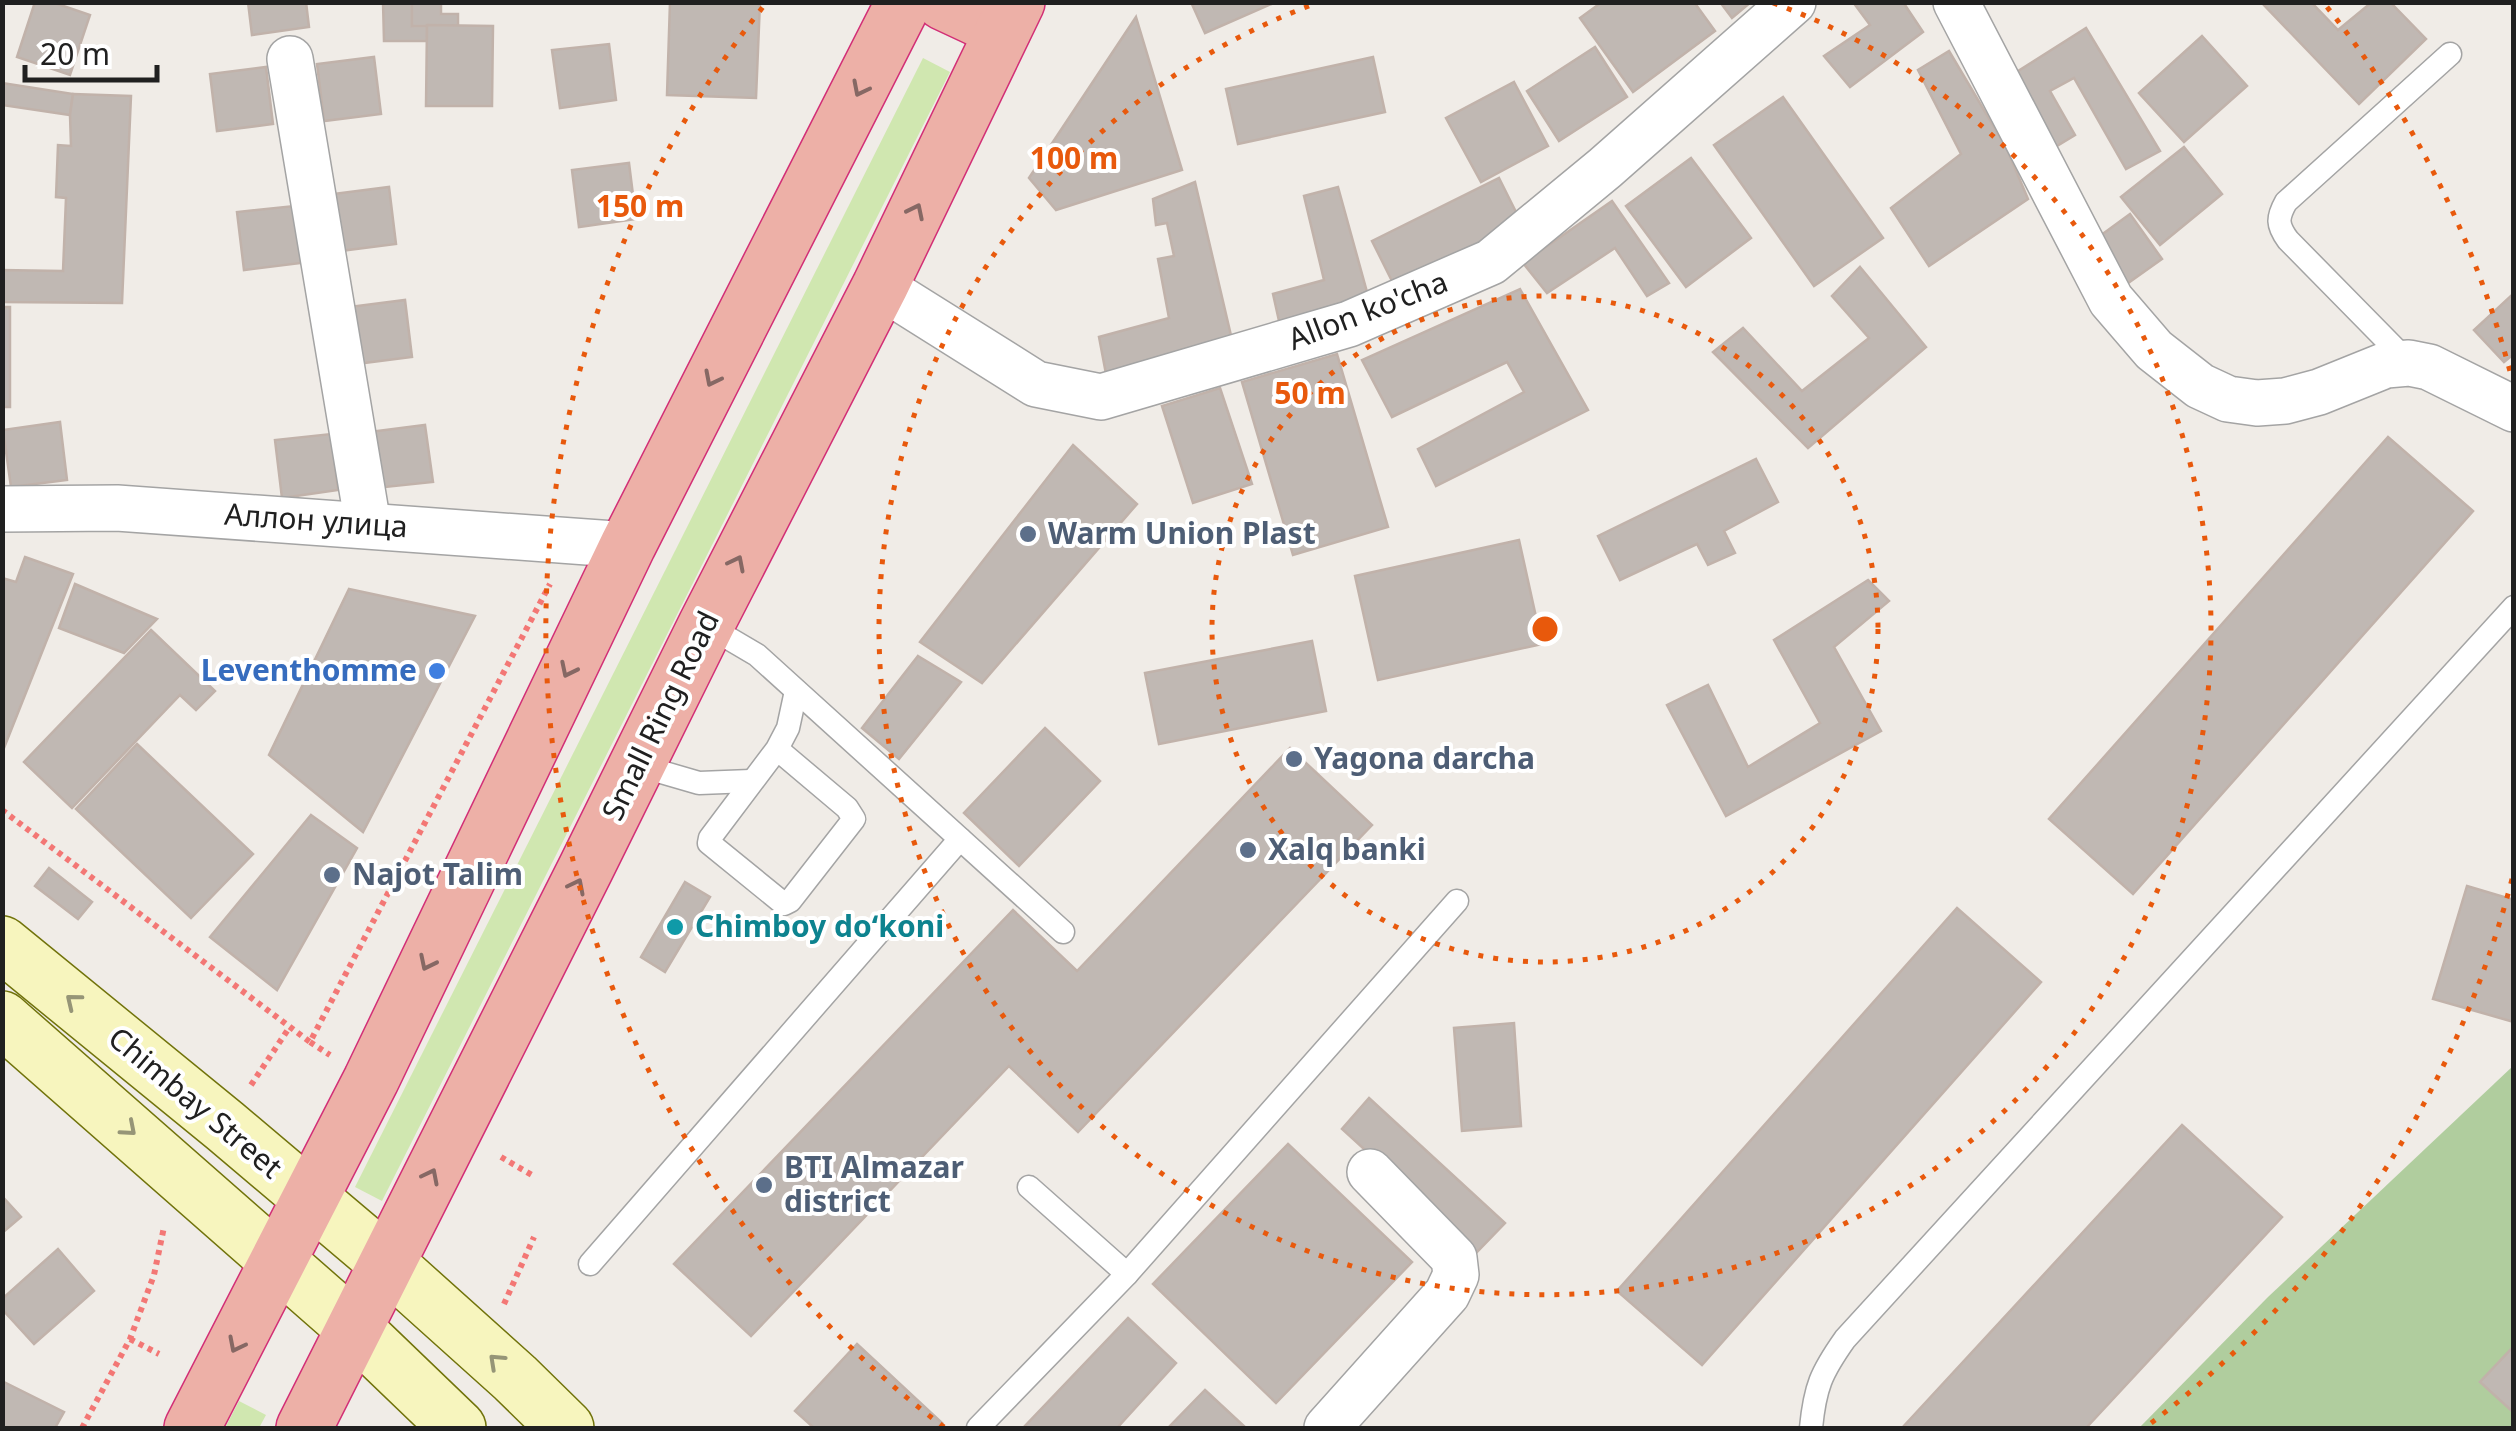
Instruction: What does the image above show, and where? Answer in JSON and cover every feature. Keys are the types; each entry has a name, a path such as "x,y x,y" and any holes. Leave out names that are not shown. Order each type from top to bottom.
{"highway":[{"path":"192,1428 370,1080 628,545 904,2"},
{"path":"943,2 1010,16"},
{"name":"Small Ring Road","path":"304,1428 880,286 1010,16"}],"main road":[{"name":"Chimbay Street","path":"2,944 387,1263 566,1428"},
{"name":"Chimbay Street","path":"2,1019 355,1329 458,1428"}],"street":[{"name":"Allon ko'cha","path":"880,286 1036,384 1101,397 1350,324 1491,262 1605,168 1793,2"},
{"path":"1956,2 2111,300 2154,350 2200,386 2228,399 2286,401 2386,365 2408,363 2429,367 2514,409"},
{"path":"290,59 368,524"},
{"name":"Аллон улица","path":"2,509 117,508 628,545"},
{"path":"1327,1428 1447,1294 1456,1275 1454,1258 1370,1172"}],"lane":[{"path":"2408,363 2288,240 2279,227 2278,215 2286,202 2450,54"},
{"path":"1811,1428 1815,1392 1826,1366 1845,1339 2514,607"},
{"path":"706,625 757,655 1063,932"},
{"path":"777,749 848,808 854,819 788,904 780,902 709,843 777,749 788,728 796,691"},
{"path":"637,764 699,783 751,781"},
{"path":"590,1264 960,839"},
{"path":"978,1428 1128,1274 1457,901"},
{"path":"1029,1187 1128,1274"}],"path":[{"path":"310,1042 572,540"},
{"path":"2,810 330,1055"},
{"path":"248,1090 290,1028"},
{"path":"501,1156 532,1176"},
{"path":"82,1428 130,1339 154,1275 165,1222"},
{"path":"500,1314 534,1237"},
{"path":"130,1339 158,1354"}],"green space":[{"path":"923,58 950,72 382,1201 355,1187"},
{"path":"2513,1066 2513,1428 2139,1428 2268,1297"},
{"path":"239,1401 266,1415 259,1428 225,1428"}],"building":[{"path":"35,2 52,2 90,15 70,75 17,57"},
{"path":"248,2 306,2 309,27 252,35"},
{"path":"383,2 412,2 412,26 427,25 427,41 384,41"},
{"path":"412,2 441,2 441,14 458,14 458,26 412,26"},
{"path":"670,2 760,2 756,98 667,95"},
{"path":"1191,2 1276,2 1205,33"},
{"path":"1602,2 1694,2 1715,31 1633,92 1580,18"},
{"path":"1720,2 1751,2 1732,18"},
{"path":"1853,2 1903,2 1923,32 1850,87 1824,56 1870,25"},
{"path":"2261,2 2311,2 2338,30 2372,2 2390,2 2426,39 2359,104"},
{"path":"1136,17 1182,170 1056,210 1029,178"},
{"path":"427,25 493,26 492,106 426,106"},
{"path":"2086,28 2160,151 2126,169 2074,78 2050,91 2075,135 2047,152 2004,80"},
{"path":"2202,36 2247,86 2184,142 2139,93"},
{"path":"609,44 616,100 560,108 552,50"},
{"path":"1595,47 1627,97 1559,141 1527,91"},
{"path":"1949,51 2006,147 2028,199 1929,266 1891,208 1961,154 1918,70"},
{"path":"374,57 381,114 324,121 317,64"},
{"path":"1373,57 1385,112 1238,144 1226,89"},
{"path":"266,67 273,124 217,131 210,74"},
{"path":"1514,82 1548,146 1481,182 1446,118"},
{"path":"2,83 73,94 70,115 2,105"},
{"path":"73,94 131,96 122,303 2,302 2,270 63,271 66,198 56,197 58,145 71,146"},
{"path":"1783,97 1883,238 1814,286 1714,145"},
{"path":"2184,147 2222,194 2160,245 2121,197"},
{"path":"1691,158 1751,238 1686,287 1626,206"},
{"path":"629,163 636,219 579,227 572,170"},
{"path":"1499,178 1525,230 1398,293 1372,241"},
{"path":"1195,182 1233,344 1106,374 1099,337 1169,318 1158,259 1174,256 1167,223 1156,225 1153,199"},
{"path":"389,187 396,244 340,251 333,194"},
{"path":"1338,187 1370,303 1281,330 1273,294 1324,280 1304,196"},
{"path":"1612,201 1669,283 1647,296 1615,248 1547,293 1523,263"},
{"path":"294,206 301,263 244,270 237,212"},
{"path":"2130,214 2162,259 2124,286 2093,241"},
{"path":"1860,267 1926,347 1808,448 1713,352 1743,328 1802,391 1869,338 1832,296"},
{"path":"1520,289 1588,410 1436,486 1418,449 1524,392 1507,362 1392,417 1362,360"},
{"path":"2514,293 2514,354 2504,362 2474,330"},
{"path":"405,300 412,357 356,364 349,307"},
{"path":"2,307 10,307 10,407 2,407"},
{"path":"1337,354 1388,527 1293,555 1242,382"},
{"path":"1220,388 1252,484 1193,503 1162,406"},
{"path":"60,422 67,480 11,487 3,430"},
{"path":"425,425 433,482 376,488 369,432"},
{"path":"331,434 338,490 282,498 275,440"},
{"path":"2388,437 2473,511 2133,894 2049,819"},
{"path":"1073,445 1137,504 982,683 920,642"},
{"path":"1756,459 1778,502 1724,531 1735,553 1708,565 1697,544 1620,580 1598,536"},
{"path":"1519,540 1542,644 1378,680 1355,576"},
{"path":"25,557 73,574 2,753 2,578 16,582"},
{"path":"1868,580 1889,601 1834,647 1881,731 1726,816 1667,705 1708,685 1748,767 1820,723 1774,640"},
{"path":"75,584 157,619 124,653 59,628"},
{"path":"349,589 475,616 363,832 269,755"},
{"path":"151,630 215,691 196,710 180,695 72,808 24,762"},
{"path":"1312,641 1326,711 1159,744 1145,673"},
{"path":"918,656 961,682 899,759 862,728"},
{"path":"1045,728 1100,781 1019,866 964,813"},
{"path":"137,744 253,854 191,918 76,809"},
{"path":"1290,748 1372,825 1078,1132 1009,1066 751,1336 674,1264 1013,910 1077,971"},
{"path":"311,815 357,848 277,990 210,937"},
{"path":"49,868 92,902 78,919 35,886"},
{"name":"Chimboy doʻkoni","path":"685,882 710,897 665,972 641,957"},
{"path":"2467,886 2514,900 2514,1022 2433,999"},
{"path":"1957,908 2041,982 1702,1365 1617,1291"},
{"path":"1514,1023 1521,1126 1462,1131 1454,1028"},
{"path":"1369,1098 1505,1223 1477,1252 1342,1129"},
{"path":"2182,1125 2282,1217 2086,1428 1902,1428"},
{"path":"1288,1144 1412,1262 1276,1403 1153,1284"},
{"path":"2,1196 21,1217 2,1233"},
{"path":"58,1249 94,1291 34,1344 2,1309 2,1299"},
{"path":"1128,1318 1176,1363 1117,1428 1023,1428"},
{"path":"857,1344 942,1423 936,1428 814,1428 795,1411"},
{"path":"2514,1346 2514,1413 2480,1382"},
{"path":"2,1381 64,1412 55,1428 2,1428"},
{"path":"1205,1390 1246,1428 1168,1428"}],"place":[{"name":"Warm Union Plast","path":"1028,534"},
{"name":"Leventhomme","path":"437,671"},
{"name":"Yagona darcha","path":"1294,759"},
{"name":"Xalq banki","path":"1248,850"},
{"name":"Najot Talim","path":"332,875"},
{"name":"Chimboy doʻkoni","path":"675,927"},
{"name":"BTI Almazar district","path":"764,1185"}]}
